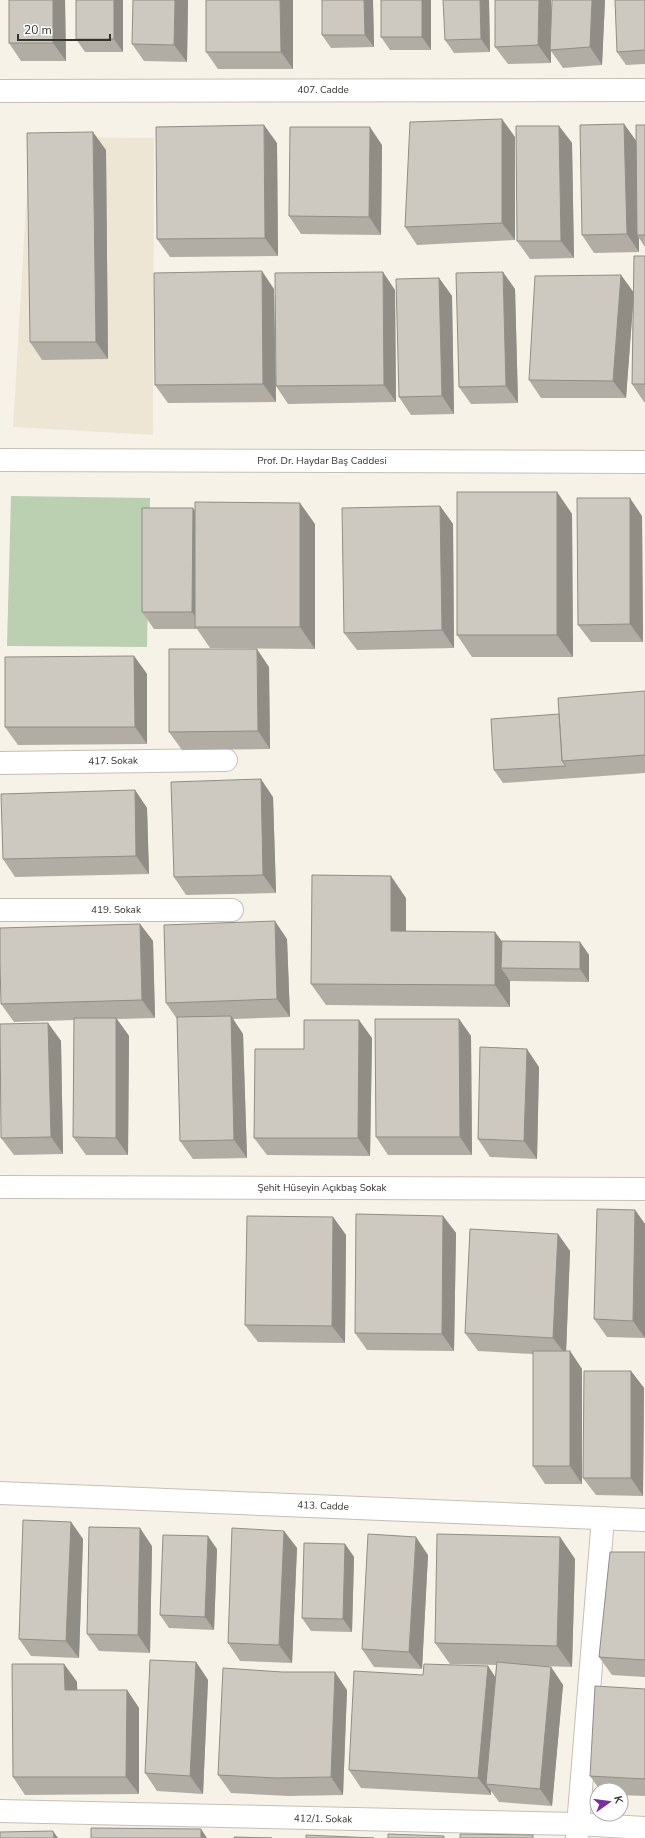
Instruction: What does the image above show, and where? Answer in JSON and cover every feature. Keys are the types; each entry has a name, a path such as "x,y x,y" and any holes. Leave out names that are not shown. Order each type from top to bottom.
{"street":[{"name":"407. Cadde","path":"0,91 645,90"},
{"name":"Prof. Dr. Haydar Baş Caddesi","path":"0,460 645,462"},
{"name":"417. Sokak","path":"0,763 226,760"},
{"name":"419. Sokak","path":"0,910 232,910"},
{"name":"Şehit Hüseyin Açıkbaş Sokak","path":"0,1187 645,1189"},
{"name":"413. Cadde","path":"0,1493 645,1520"},
{"path":"577,1831 603,1518"},
{"name":"412/1. Sokak","path":"0,1812 577,1831 645,1828"}],"shaded area":[{"path":"30,137 154,138 153,435 13,427"}],"green space":[{"path":"11,496 150,498 147,647 7,646"}],"building":[{"path":"9,0 53,0 53,43 9,43"},
{"path":"76,0 114,0 114,39 76,39"},
{"path":"133,0 175,0 174,45 132,44"},
{"path":"206,0 280,0 281,52 206,52"},
{"path":"322,0 364,0 365,35 322,35"},
{"path":"381,0 422,0 422,37 381,37"},
{"path":"443,0 480,0 481,39 445,40"},
{"path":"495,0 539,0 538,45 495,47"},
{"path":"552,0 592,0 590,47 550,50"},
{"path":"615,0 645,0 645,50 617,52"},
{"path":"502,119 502,223 405,227 410,122"},
{"path":"624,124 627,234 582,235 580,125"},
{"path":"264,125 265,238 157,239 156,127"},
{"path":"636,125 645,125 645,235 637,235"},
{"path":"516,126 559,126 561,241 517,241"},
{"path":"290,127 370,127 369,217 289,216"},
{"path":"93,132 96,342 30,342 27,133"},
{"path":"634,256 645,256 645,384 632,384"},
{"path":"262,271 263,384 155,385 154,273"},
{"path":"383,272 384,385 276,386 275,273"},
{"path":"503,272 506,386 459,387 456,273"},
{"path":"621,275 613,381 529,380 535,276"},
{"path":"439,278 442,396 399,397 396,279"},
{"path":"457,492 557,492 557,635 457,635"},
{"path":"577,498 630,498 630,624 578,625"},
{"path":"195,502 300,503 300,627 195,627"},
{"path":"440,506 442,630 344,633 342,508"},
{"path":"142,508 193,508 192,612 142,612"},
{"path":"169,649 257,649 258,731 169,732"},
{"path":"134,656 135,727 5,727 5,657"},
{"path":"645,691 645,755 562,761 558,698"},
{"path":"559,714 562,761 566,766 494,770 491,719"},
{"path":"261,779 263,875 174,877 171,782"},
{"path":"135,790 136,856 3,859 1,794"},
{"path":"312,875 391,876 391,931 495,932 495,985 311,984"},
{"path":"275,921 277,999 166,1003 164,925"},
{"path":"140,924 142,1000 1,1004 0,928"},
{"path":"502,941 580,942 580,969 501,968"},
{"path":"231,1016 234,1140 180,1141 177,1017"},
{"path":"74,1018 116,1018 116,1138 73,1137"},
{"path":"375,1019 459,1019 460,1137 376,1137"},
{"path":"304,1020 359,1020 358,1138 254,1138 255,1049 304,1049"},
{"path":"48,1023 51,1137 1,1138 0,1024"},
{"path":"480,1047 527,1049 524,1141 478,1139"},
{"path":"597,1209 635,1210 633,1321 594,1319"},
{"path":"356,1214 443,1216 442,1334 355,1333"},
{"path":"247,1216 333,1217 332,1326 245,1325"},
{"path":"470,1229 558,1234 553,1338 465,1333"},
{"path":"533,1351 570,1351 570,1466 533,1466"},
{"path":"584,1371 631,1371 631,1478 583,1478"},
{"path":"23,1520 71,1522 66,1641 19,1639"},
{"path":"89,1527 140,1528 138,1635 87,1634"},
{"path":"232,1528 284,1531 279,1645 228,1643"},
{"path":"368,1534 416,1537 409,1652 362,1649"},
{"path":"437,1534 560,1537 557,1646 435,1643"},
{"path":"163,1535 208,1536 205,1617 160,1615"},
{"path":"304,1543 345,1544 343,1619 302,1618"},
{"path":"610,1552 645,1552 645,1660 599,1657"},
{"path":"150,1660 196,1662 190,1776 145,1773"},
{"path":"497,1662 551,1667 540,1789 486,1784"},
{"path":"12,1664 64,1664 65,1690 127,1690 126,1777 13,1777"},
{"path":"424,1664 488,1666 478,1778 349,1770 354,1671 423,1675"},
{"path":"223,1668 282,1672 335,1672 331,1777 276,1778 218,1775"},
{"path":"595,1686 645,1689 645,1779 590,1776"},
{"path":"91,1828 201,1829 201,1838 91,1838"},
{"path":"53,1831 54,1838 0,1838 0,1832"},
{"path":"388,1834 444,1836 444,1838 388,1838"},
{"path":"460,1834 533,1835 533,1838 460,1838"},
{"path":"306,1835 374,1838 306,1838"},
{"path":"234,1837 272,1838 234,1838"}]}
